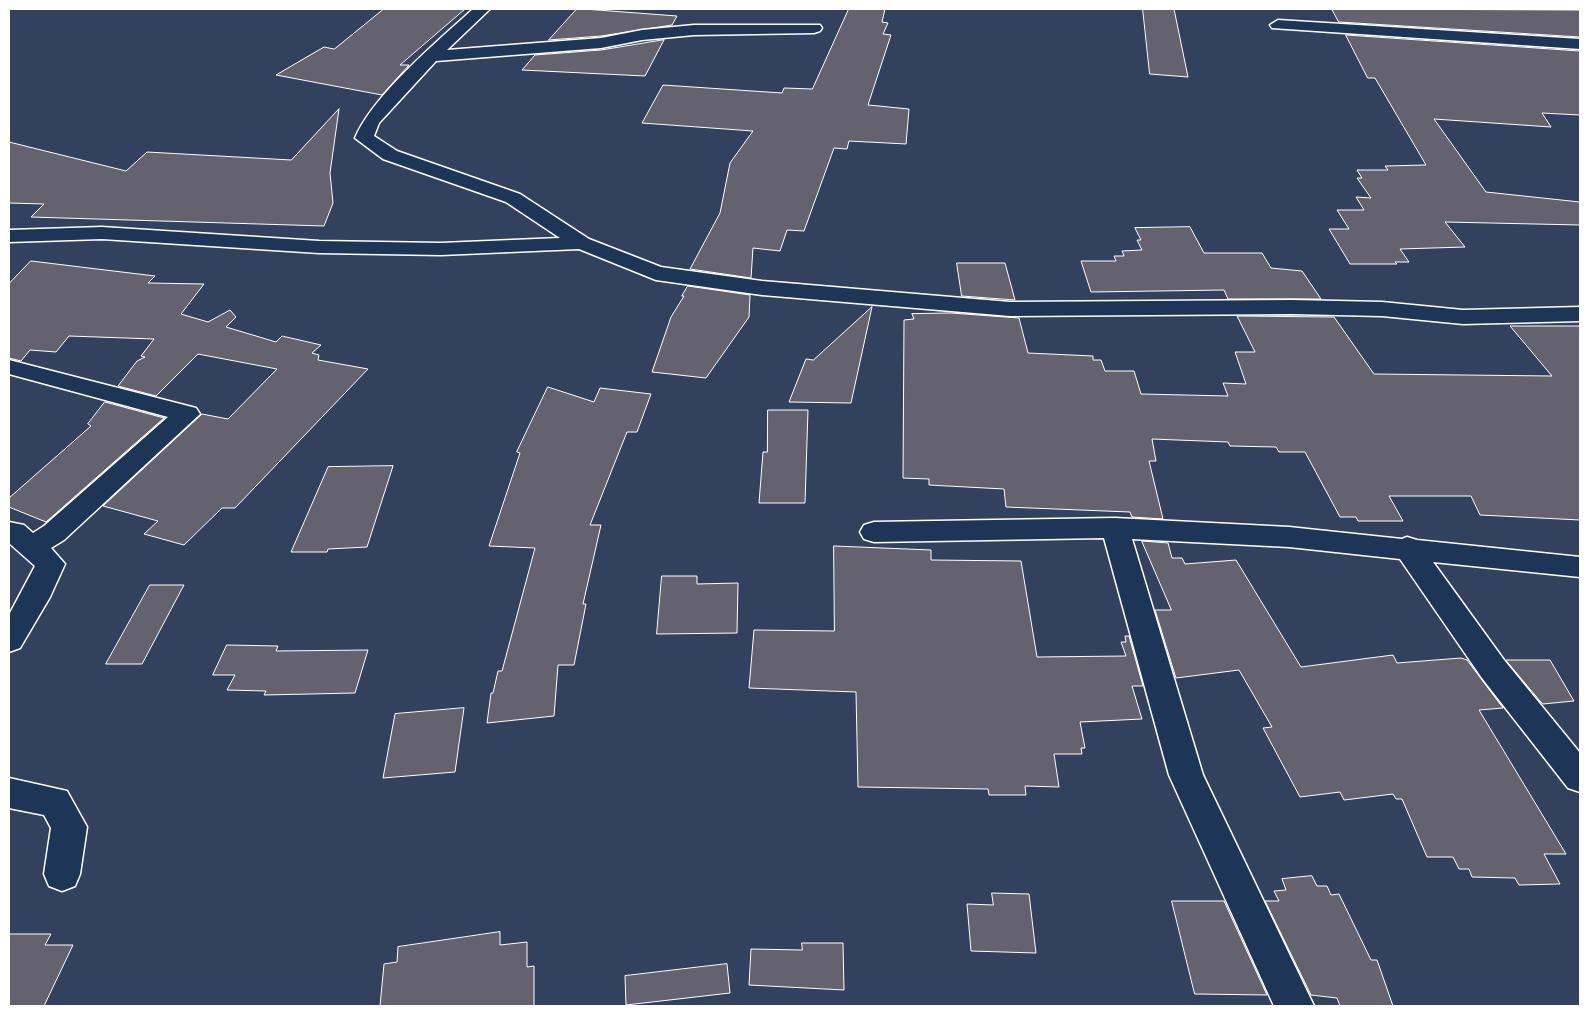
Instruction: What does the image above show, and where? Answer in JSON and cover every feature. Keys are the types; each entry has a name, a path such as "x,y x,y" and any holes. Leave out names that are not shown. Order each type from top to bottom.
{"street":[{"path":"482,9 431,56 371,121 364,138 390,155 513,198 582,243 656,273 762,288 1010,308 1292,307 1382,309 1463,317 1580,314"},
{"path":"1278,26 1580,44"},
{"path":"431,56 601,43 642,34 694,30 814,28"},
{"path":"9,236 102,233 319,247 441,249 582,243"},
{"path":"9,367 187,414 54,533 33,547"},
{"path":"874,532 1115,528 1288,537 1407,547 1580,567"},
{"path":"1115,528 1171,717 1186,775 1294,1006"},
{"path":"9,532 14,532 51,564 36,597 9,640"},
{"path":"1407,547 1493,669 1580,778"},
{"path":"9,793 55,802 68,827 62,874"}],"building":[{"path":"384,9 465,9 400,65 409,65 382,95 276,75 324,47 334,49"},
{"path":"577,9 677,16 672,25 601,36 549,40"},
{"path":"849,9 885,9 882,22 888,23 883,34 891,35 868,105 909,109 906,144 849,141 847,149 834,148 804,231 787,230 780,251 753,248 751,278 690,269 720,213 730,163 753,131 642,123 663,85 782,93 784,88 812,89"},
{"path":"1143,9 1174,9 1188,77 1150,74"},
{"path":"1332,9 1580,10 1580,37 1339,22"},
{"path":"1346,35 1580,51 1580,115 1542,113 1551,127 1434,119 1486,192 1580,202 1580,225 1445,222 1465,247 1400,249 1409,262 1395,262 1397,264 1350,264 1329,229 1349,229 1337,210 1364,210 1356,197 1371,198 1357,178 1362,178 1357,170 1388,170 1385,166 1426,165 1375,78 1368,78"},
{"path":"664,40 645,76 522,70 535,55 601,50"},
{"path":"339,109 330,173 333,203 324,226 31,217 44,204 9,203 9,142 126,171 147,152 291,160"},
{"path":"1190,227 1204,253 1262,253 1271,268 1302,271 1321,299 1228,299 1224,290 1091,292 1081,261 1116,261 1114,256 1124,256 1122,251 1142,250 1137,240 1141,240 1135,228"},
{"path":"31,261 155,276 148,283 204,284 181,314 208,322 230,310 236,317 226,327 276,342 282,336 321,345 312,353 319,355 318,360 368,369 235,508 222,508 184,545 144,534 158,521 103,506 202,414 228,419 277,369 198,354 156,396 118,386 137,361 145,357 141,356 154,339 69,336 56,352 30,350 21,361 9,358 9,284"},
{"path":"957,263 1005,263 1015,300 962,296"},
{"path":"688,286 750,295 749,317 706,378 652,372 671,317"},
{"path":"872,307 851,403 789,402 806,359 813,360"},
{"path":"951,313 1019,318 1028,353 1093,356 1093,360 1101,360 1105,371 1134,371 1141,394 1228,396 1223,383 1246,384 1235,352 1255,352 1237,316 1334,317 1374,374 1552,376 1510,326 1580,326 1580,520 1480,515 1471,496 1389,496 1403,521 1358,521 1356,517 1340,517 1305,452 1279,452 1276,447 1230,446 1228,442 1152,439 1156,461 1149,461 1163,519 1132,517 1130,512 1006,507 1004,489 929,485 929,479 903,478 904,320 914,319 912,314"},
{"path":"548,387 594,402 600,388 651,394 637,432 627,432 590,525 601,525 583,604 586,604 574,665 558,665 554,716 487,723 491,693 493,693 498,671 502,671 535,548 489,546 520,453 517,452"},
{"path":"105,402 164,418 46,522 9,507 9,498 91,426 88,424"},
{"path":"768,410 808,410 805,503 759,503 763,452 767,452"},
{"path":"393,466 367,547 328,549 327,552 291,552 328,467"},
{"path":"1142,541 1168,543 1172,558 1182,558 1185,564 1236,560 1301,667 1393,655 1397,663 1461,658 1467,660 1503,708 1479,710 1566,854 1544,854 1560,884 1519,885 1515,878 1472,877 1469,869 1459,869 1453,857 1427,857 1402,799 1396,799 1393,794 1344,800 1340,792 1300,797 1263,728 1272,727 1239,670 1176,678 1155,610 1171,610"},
{"path":"834,546 931,550 931,560 1021,561 1037,657 1126,656 1121,642 1126,642 1125,636 1129,636 1143,686 1132,686 1142,719 1080,722 1085,748 1081,748 1082,754 1054,754 1059,787 1025,786 1026,795 989,795 988,789 858,787 856,692 749,688 754,630 834,631"},
{"path":"662,576 697,576 697,584 738,583 737,633 657,634"},
{"path":"150,585 184,585 142,664 106,664"},
{"path":"227,645 278,646 276,651 368,650 355,693 264,695 266,691 227,690 235,675 213,675"},
{"path":"1506,660 1550,660 1574,701 1543,704"},
{"path":"464,708 455,772 383,778 395,714"},
{"path":"1312,876 1317,886 1327,886 1331,895 1339,894 1371,960 1377,960 1393,1006 1340,1006 1337,998 1311,995 1265,901 1279,901 1274,891 1286,890 1282,879"},
{"path":"992,893 1029,894 1036,953 971,951 967,904 993,905"},
{"path":"1172,901 1224,901 1267,995 1195,994"},
{"path":"500,932 500,945 527,942 527,967 534,966 534,1006 380,1006 384,964 397,962 398,947"},
{"path":"9,934 51,934 45,945 73,945 44,1006 9,1006"},
{"path":"802,943 843,943 844,990 749,985 751,949 802,950"},
{"path":"727,964 730,993 626,1005 625,976"}]}
